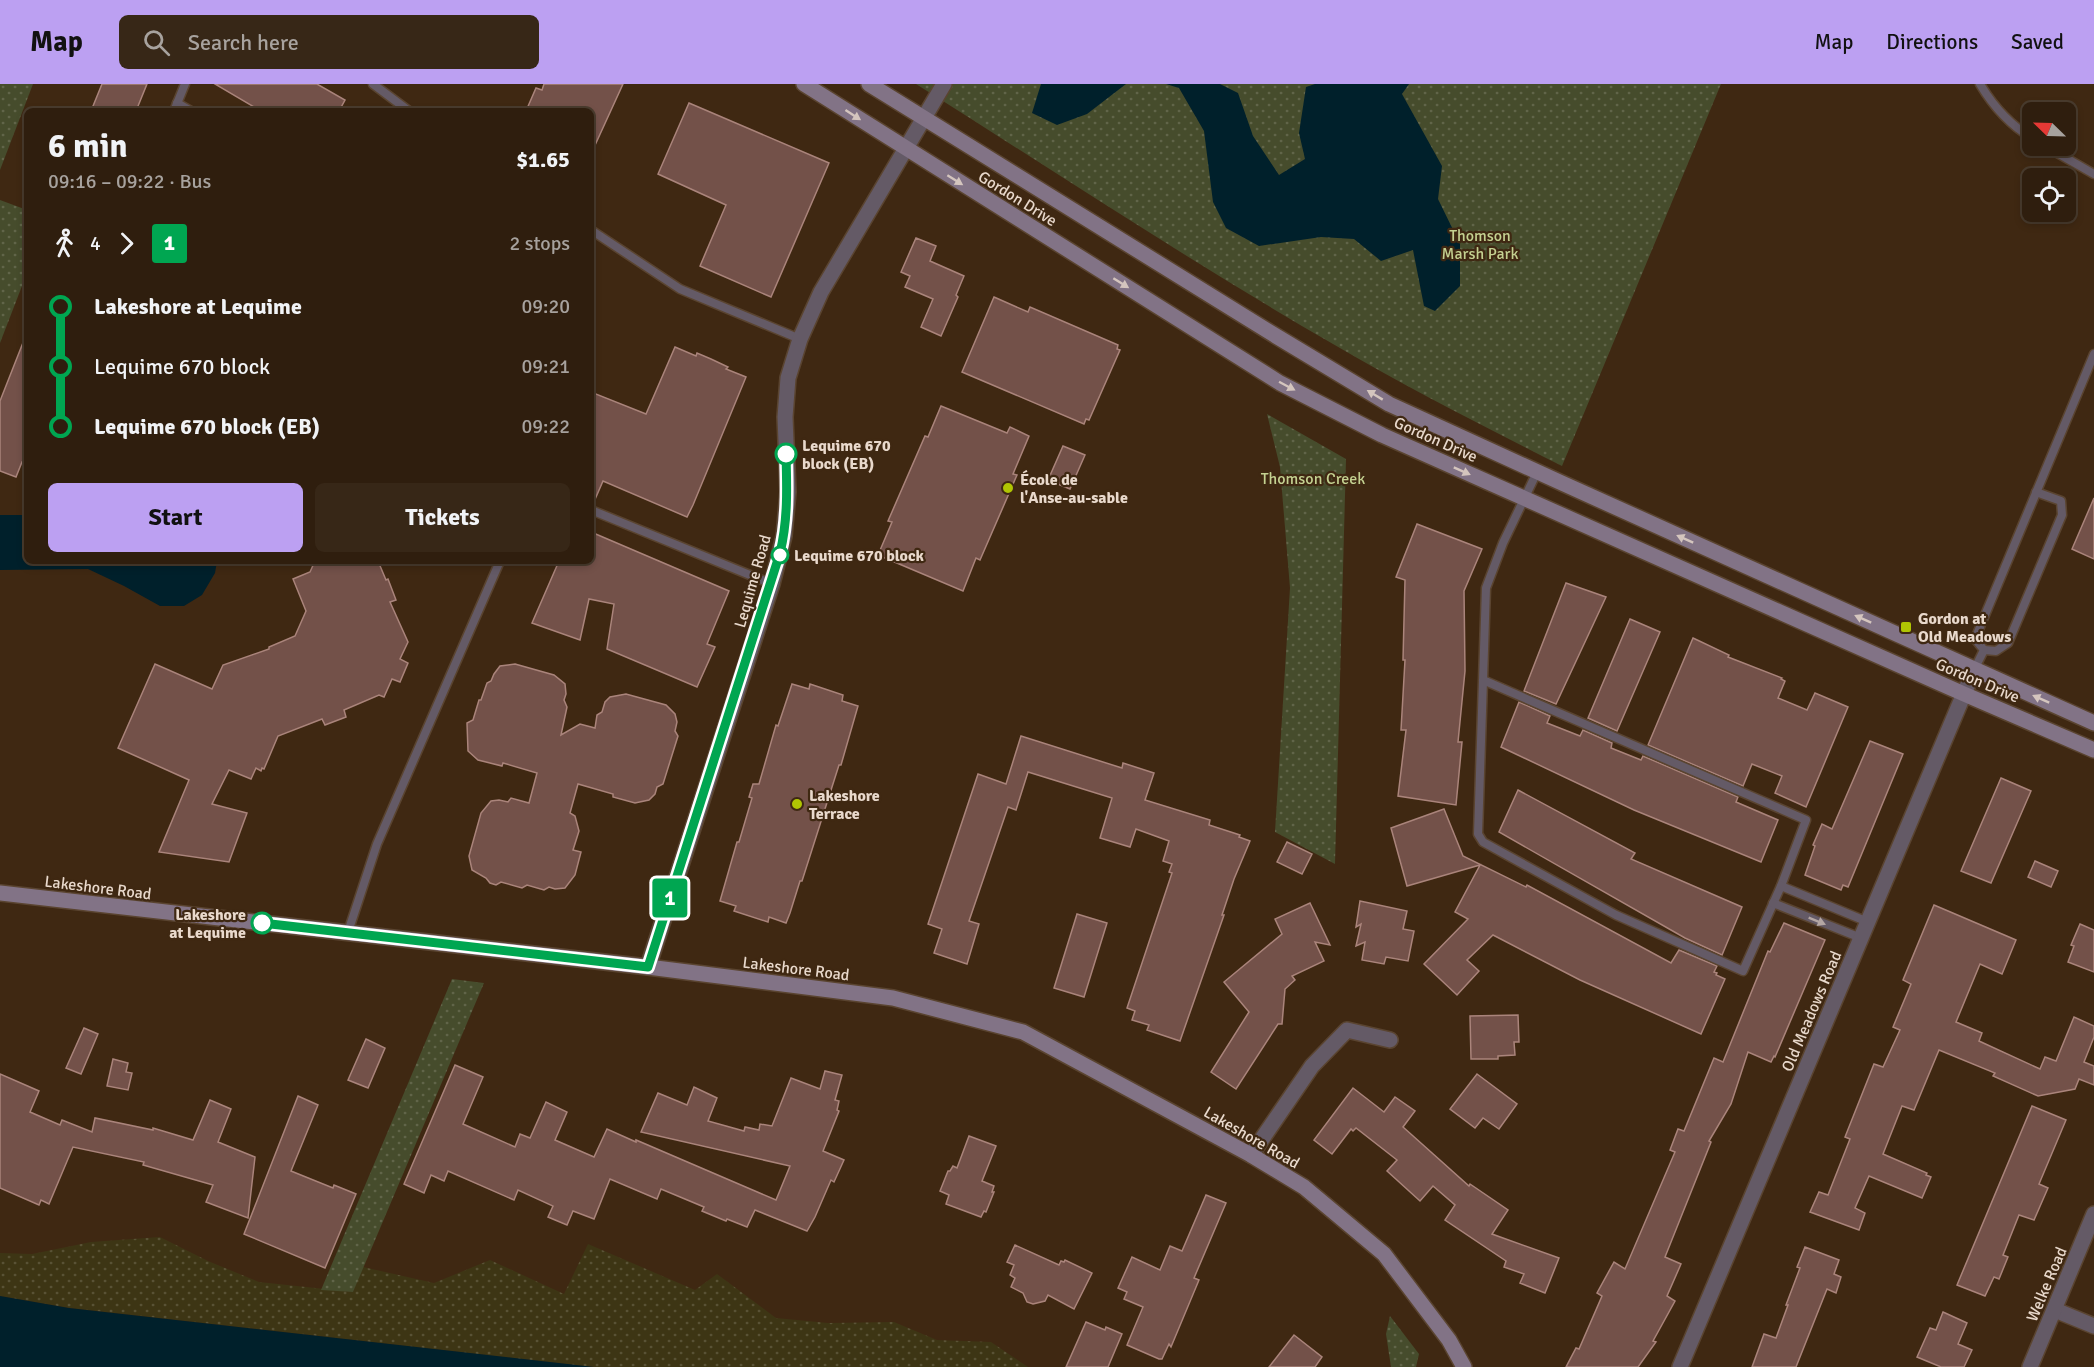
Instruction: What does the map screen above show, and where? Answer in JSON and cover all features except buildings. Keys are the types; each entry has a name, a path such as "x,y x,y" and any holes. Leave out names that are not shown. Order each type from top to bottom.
{"main road":[{"name":"Gordon Drive","path":"804,84 1280,383 1382,435 2094,750"},
{"name":"Gordon Drive","path":"869,84 1389,404 2094,723"},
{"name":"Lakeshore Road","path":"0,893 648,967 893,998 1023,1032 1251,1155 1304,1187 1384,1254 1449,1340 1464,1367"}],"street":[{"name":"Lequime Road","path":"648,967 772,584 784,536 788,492 785,417 788,378 800,339 821,292 944,84"},
{"name":"Old Meadows Road","path":"1680,1367 1974,670"},
{"path":"1251,1155 1312,1066 1347,1030 1390,1040"},
{"name":"Welke Road","path":"2030,1367 2094,1214"},
{"path":"2055,1310 2094,1326"}],"lane":[{"path":"176,107 185,84"},
{"path":"373,84 405,108"},
{"path":"1980,84 1989,100 2022,132"},
{"path":"2062,156 2094,174"},
{"path":"594,232 680,289 800,339"},
{"path":"2036,492 2061,501 2062,515 2008,643 1996,651 1984,650 1975,639 2036,492 2094,354"},
{"path":"1483,680 1806,820 1781,886 1743,971 1616,915 1483,842 1478,834 1483,680 1486,588 1503,543 1536,472"},
{"path":"594,511 772,584"},
{"path":"348,932 377,844 499,564"},
{"path":"1974,670 1984,650"},
{"path":"1781,886 1868,922"},
{"path":"1773,903 1861,938"}],"sand":[{"path":"160,1237 208,1261 259,1282 353,1292 363,1267 434,1283 490,1260 564,1294 588,1244 695,1290 717,1274 776,1318 828,1323 894,1322 937,1340 991,1342 1028,1367 593,1367 69,1308 0,1296 0,1253 32,1254 91,1242"}],"green space":[{"path":"0,84 33,84 0,170"},
{"name":"Thomson Marsh Park","path":"916,84 1721,84 1562,466 1418,392 1280,313"},
{"path":"0,200 24,209 24,281 0,343"},
{"name":"Thomson Creek","path":"1267,414 1346,459 1335,864 1275,832 1290,588 1280,467"},
{"path":"452,979 484,983 353,1292 321,1290"},
{"path":"1390,1316 1419,1354 1416,1367 1391,1367 1386,1334"}],"water":[{"path":"1041,84 1126,84 1087,114 1057,125 1032,113"},
{"path":"1166,84 1220,84 1238,93 1253,136 1279,175 1305,159 1299,133 1306,87 1315,84 1409,84 1402,94 1442,166 1438,199 1460,244 1460,286 1435,311 1424,306 1413,250 1381,261 1354,239 1321,237 1259,246 1226,228 1213,202 1204,131 1179,88"},
{"path":"0,515 24,515 24,564 216,564 215,573 202,595 184,606 160,606 88,569 0,570"},
{"path":"0,1296 69,1308 594,1367 0,1367"}],"bus line":[{"name":"1","path":"262,923 648,967 772,584 784,536 788,492 786,454"}],"place":[{"name":"Lequime 670 block (EB)","path":"786,454"},
{"name":"École de l'Anse-au-sable","path":"1008,488"},
{"name":"Lequime 670 block","path":"780,555"},
{"name":"Gordon at Old Meadows","path":"1906,627"},
{"name":"Lakeshore Terrace","path":"797,804"},
{"name":"Lakeshore at Lequime","path":"262,923"}]}
